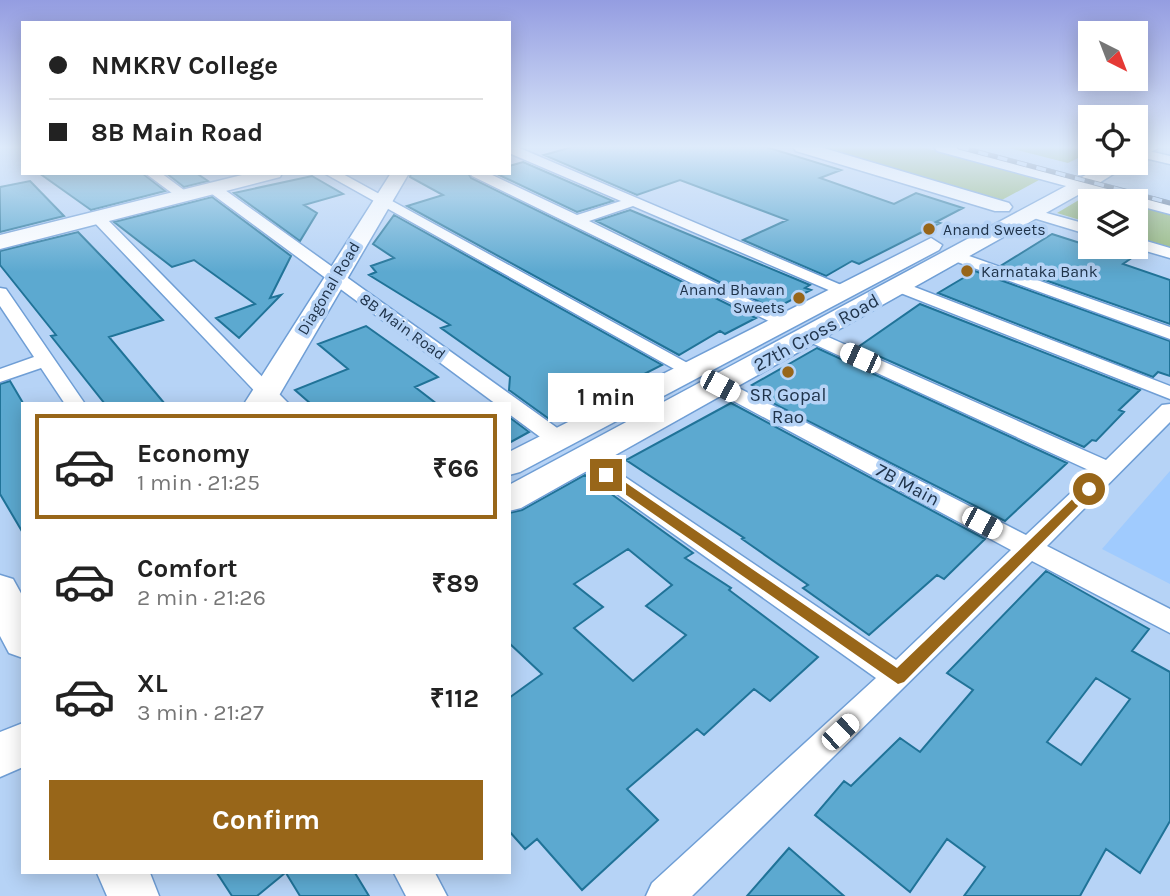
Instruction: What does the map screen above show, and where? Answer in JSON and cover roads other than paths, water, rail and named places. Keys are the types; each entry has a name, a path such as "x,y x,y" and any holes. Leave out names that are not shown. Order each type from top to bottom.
{"street":[{"path":"176,189 185,195"},
{"path":"0,242 210,189"},
{"name":"8B Main Road","path":"214,189 507,402"},
{"path":"362,189 692,371"},
{"name":"Diagonal Road","path":"268,400 335,276 389,189"},
{"path":"510,189 784,321"},
{"path":"605,189 844,290"},
{"path":"941,189 1002,207"},
{"name":"27th Cross Road","path":"511,464 1002,207 1045,189"},
{"name":"27th Cross Road","path":"511,499 1032,213 1062,189"},
{"path":"1119,189 1170,208"},
{"path":"1138,189 1170,197"},
{"path":"575,220 634,201"},
{"path":"1032,213 1078,226"},
{"path":"98,218 268,400"},
{"path":"1148,247 1170,253"},
{"path":"955,256 1170,333"},
{"path":"900,286 1170,393"},
{"path":"0,293 74,402"},
{"path":"810,335 1109,470"},
{"path":"0,376 46,360"},
{"name":"7B Main","path":"720,386 1170,622"},
{"name":"8B Main Road","path":"511,405 559,440"},
{"path":"665,896 898,677 1170,410"},
{"path":"583,459 898,677"},
{"path":"2,599 21,638"},
{"path":"0,756 21,744"},
{"path":"124,874 133,896"},
{"path":"414,874 428,896"}],"railway":[{"path":"1117,189 1170,203"}],"place":[{"name":"Anand Sweets","path":"929,229"},
{"name":"Karnataka Bank","path":"967,271"},
{"name":"Anand Bhavan Sweets","path":"799,298"},
{"name":"SR Gopal Rao","path":"788,372"}]}
